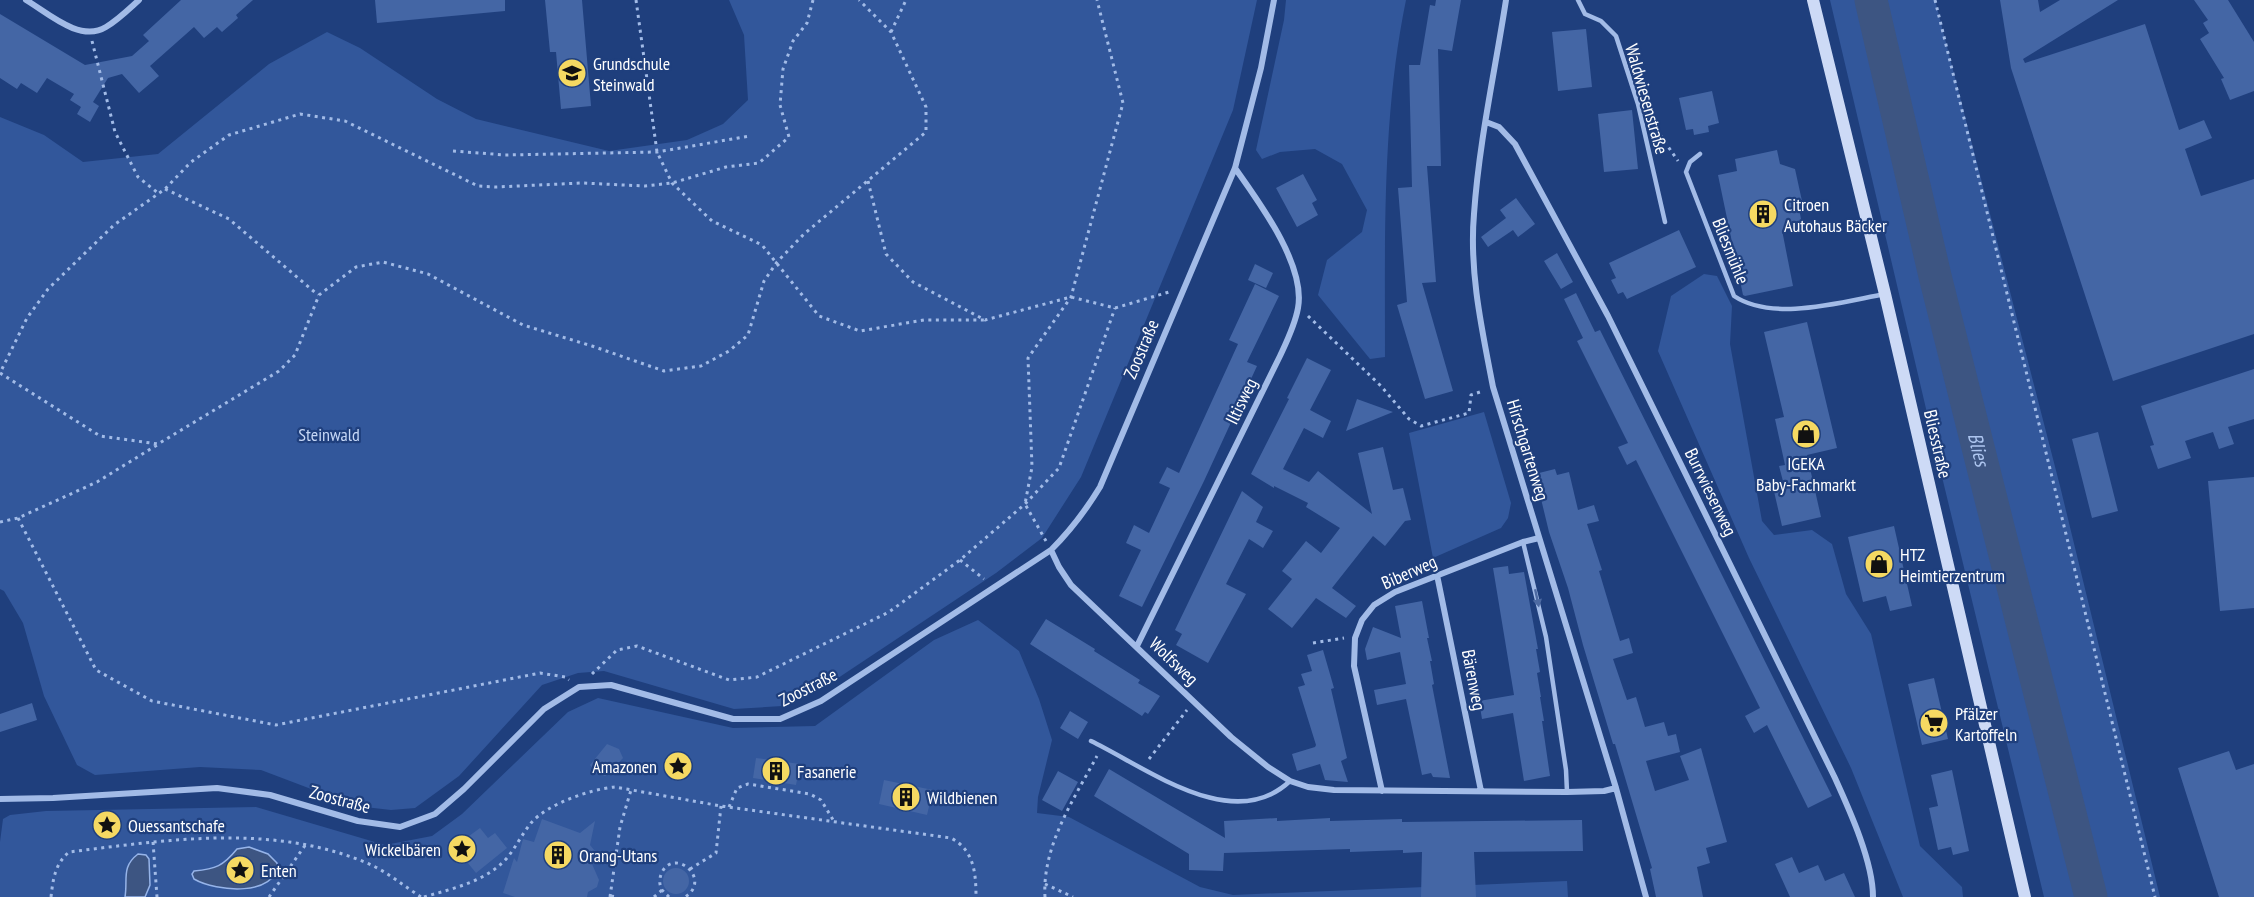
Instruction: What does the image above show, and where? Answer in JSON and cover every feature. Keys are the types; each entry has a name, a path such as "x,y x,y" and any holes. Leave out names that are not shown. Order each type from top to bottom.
{"main road":[{"name":"Bliesstraße","path":"1813,0 1885,294 2025,897"}],"street":[{"path":"26,0 73,28 90,33 105,28 139,0"},
{"name":"Zoostraße","path":"0,799 217,789 270,795 358,821 400,827 435,814 464,789 543,709 579,687 610,685 733,719 780,719 821,701 1051,550 1078,522 1100,487 1182,288 1235,168 1261,68 1274,0"},
{"name":"Hirschgartenweg","path":"1506,0 1486,122 1474,215 1475,280 1481,328 1493,387 1616,788 1646,897"},
{"name":"Burrwiesenweg","path":"1486,122 1499,127 1515,144 1608,316 1834,776 1847,805 1865,858 1873,884 1873,897"},
{"name":"Iltisweg","path":"1137,646 1280,356 1298,307 1297,281 1286,252 1256,199 1235,168"},
{"name":"Biberweg","path":"1382,791 1354,666 1355,638 1362,620 1374,605 1395,592 1523,542 1539,538"},
{"name":"Wolfsweg","path":"1051,550 1071,585 1231,737 1268,767 1290,781 1308,787 1334,790 1567,792 1604,791 1616,788"},
{"name":"Bärenweg","path":"1437,575 1481,791"}],"lane":[{"name":"Waldwiesenstraße","path":"1578,0 1585,14 1601,21 1616,36 1638,105 1665,222"},
{"path":"1686,172 1690,162 1700,154"},
{"name":"Bliesmühle","path":"1686,172 1734,296 1744,303 1785,309 1806,308 1885,294"},
{"path":"1523,542 1546,636 1566,770 1567,792"},
{"path":"1091,741 1183,789 1215,800 1244,803 1278,792 1290,781"}],"path":[{"path":"636,0 657,152 672,183 712,221 762,245 819,316 860,331 924,320 985,320 1071,297 1115,308 1182,288"},
{"path":"158,444 100,436 0,373 27,318 48,289 114,225 165,189 191,162 229,135 300,114 345,121 478,186 496,187 582,183 645,186 672,183 726,167 759,163 789,137 780,105 783,69 793,41 807,23 813,0"},
{"path":"0,522 18,518 97,482 279,371 295,355 319,295 356,267 383,262 428,274 523,325 664,371 701,366 729,351 748,335 764,281 777,262 804,234 926,132 926,107 891,32 860,0"},
{"path":"891,32 906,0"},
{"path":"1051,550 1025,504 1032,466 1028,358 1071,297 1123,103 1097,0"},
{"path":"1935,0 2155,897"},
{"path":"90,33 115,132 138,177 158,193"},
{"path":"1638,105 1686,172"},
{"path":"453,151 505,155 657,152 750,136"},
{"path":"868,180 886,254 913,282 985,320"},
{"path":"165,189 229,219 319,295"},
{"path":"1298,307 1381,386 1409,419 1421,426 1469,413 1471,395"},
{"path":"18,518 96,670 152,701 276,725 540,673 565,677 579,687 617,650 637,646 729,680 757,677 889,612 960,560 1025,504 1059,468 1115,308"},
{"path":"960,560 993,587"},
{"path":"1313,643 1355,638"},
{"path":"1143,768 1194,702"},
{"path":"1045,897 1046,871 1053,844 1102,747"},
{"path":"729,807 737,788 748,784 810,794 821,800 835,823"},
{"path":"51,897 54,876 60,860 69,852 153,842 247,838 306,844 368,863 423,897 475,882 507,858 532,821 553,807 599,789 615,787 835,823 951,837 962,843 972,861 976,879 976,897"},
{"path":"617,897 610,897 620,827 631,790"},
{"path":"690,868 716,853 721,806"},
{"path":"153,842 157,897"},
{"path":"269,897 306,844"},
{"path":"669,897 662,891 660,876 668,866 681,864 690,868 694,875 692,891 685,897"},
{"path":"1045,884 1073,897"},
{"path":"654,897 662,891"}],"green space":[{"name":"Steinwald","path":"729,0 1257,0 1233,110 1081,477 1042,538 996,573 826,686 782,706 734,709 604,671 578,673 542,685 459,776 415,808 391,810 356,806 261,770 200,767 95,775 77,765 44,696 23,623 4,591 0,589 0,117 44,135 83,162 158,154 269,64 327,32 360,48 437,99 476,119 609,151 687,140 723,124 748,100 744,35"},
{"path":"1286,0 1406,0 1393,88 1386,177 1385,357 1370,359 1318,295 1327,260 1362,232 1367,210 1342,164 1315,149 1280,152 1262,159 1256,150 1284,20"},
{"path":"1830,0 1935,0 2060,486 2160,897 2044,897"},
{"path":"1704,274 1717,276 1732,306 1730,344 1762,521 1774,535 1812,530 1832,544 1846,594 1871,634 1920,846 1962,887 1963,897 1903,897 1851,768 1749,558 1658,351 1671,296"},
{"path":"1484,412 1511,503 1508,518 1501,528 1433,558 1409,433"},
{"path":"978,620 1019,651 1039,699 1052,740 1038,797 1037,813 1069,817 1200,887 1233,895 1567,881 1568,897 0,897 0,842 3,819 10,815 46,811 256,807 385,845 432,836 462,814 568,712 598,698 733,728 815,726 934,640"}],"shaded area":[{"name":"Enten","path":"249,847 268,854 277,863 275,874 268,882 244,889 230,889 216,887 194,879 192,874 194,871 219,866 237,849"},
{"path":"138,854 146,855 149,859 150,885 145,897 125,897 127,869"}],"building":[{"path":"181,0 253,0 222,32 217,27 204,38 194,27 150,66 159,76 139,93 122,74 108,78 93,102 99,106 90,122 77,114 81,107 70,100 74,94 47,78 37,93 21,83 17,89 0,78 0,14 85,65 132,56 149,41 143,35"},
{"path":"375,0 505,0 505,11 377,23"},
{"path":"545,0 582,0 591,106 561,109 556,52 550,52"},
{"path":"1436,0 1461,0 1452,51 1438,49 1441,166 1427,166 1436,282 1422,283 1453,391 1425,399 1397,305 1407,302 1398,188 1412,187 1409,65 1420,65 1430,5 1435,6"},
{"path":"2000,0 2038,0 2040,12 2060,0 2118,0 2023,59 2025,63 2145,24 2179,130 2204,120 2212,138 2185,149 2201,196 2254,179 2254,334 2113,381 2011,68"},
{"path":"2194,0 2228,0 2254,42 2254,91 2230,100 2221,79 2224,78 2200,39 2209,33 2203,23 2208,20"},
{"path":"1586,29 1592,87 1558,91 1552,32"},
{"path":"1712,91 1719,123 1708,126 1709,132 1694,135 1693,129 1686,130 1679,98"},
{"path":"1632,110 1638,169 1604,172 1598,114"},
{"name":"Citroen Autohaus Bäcker","path":"1777,150 1780,164 1795,169 1802,201 1798,202 1802,225 1782,230 1793,286 1745,296 1718,175 1737,171 1735,159"},
{"path":"1303,174 1317,200 1312,203 1318,215 1297,227 1276,188"},
{"path":"1516,198 1535,224 1518,237 1513,230 1488,247 1481,237 1506,218 1500,210"},
{"path":"1679,230 1696,267 1627,299 1623,292 1618,294 1611,280 1616,278 1609,263"},
{"path":"1557,253 1573,282 1561,289 1544,261"},
{"path":"1255,264 1273,273 1266,288 1248,280"},
{"path":"1255,284 1279,296 1247,362 1257,366 1142,607 1119,596 1141,550 1126,543 1134,525 1149,533 1170,488 1159,483 1167,467 1179,473 1238,344 1229,340"},
{"path":"1576,293 1595,332 1600,330 1832,796 1808,808 1767,725 1754,733 1745,716 1760,708 1636,460 1627,465 1618,447 1628,443 1577,341 1583,338 1564,299"},
{"path":"1807,322 1837,448 1807,455 1821,517 1782,526 1773,487 1784,485 1779,466 1785,465 1775,419 1784,417 1764,332"},
{"path":"1307,358 1331,370 1310,410 1331,421 1323,438 1304,428 1283,469 1309,482 1318,471 1372,514 1358,453 1383,447 1393,490 1403,488 1411,520 1405,521 1385,546 1373,536 1332,588 1356,606 1346,618 1316,598 1292,628 1268,609 1292,579 1282,571 1306,541 1321,553 1340,528 1306,507 1308,503 1274,486 1274,488 1251,474"},
{"path":"2254,369 2254,419 2228,427 2234,444 2219,449 2213,432 2185,441 2191,458 2158,469 2150,446 2154,445 2141,406"},
{"path":"1357,399 1393,412 1346,431"},
{"path":"2098,432 2118,511 2092,518 2072,439"},
{"path":"1555,469 1557,475 1569,472 1578,510 1594,505 1599,521 1587,524 1602,570 1599,571 1620,641 1629,638 1633,653 1613,659 1627,700 1636,697 1645,727 1664,722 1668,736 1676,734 1680,752 1646,761 1655,791 1689,780 1680,756 1701,748 1727,842 1706,848 1710,863 1697,867 1703,897 1656,897 1650,869 1652,868 1549,532 1535,474"},
{"path":"2254,477 2254,608 2220,611 2208,481"},
{"path":"1242,491 1263,507 1256,522 1273,531 1263,548 1249,539 1226,584 1246,594 1208,663 1176,645 1182,634 1175,630"},
{"name":"HTZ Heimtierzentrum","path":"1894,526 1912,606 1890,611 1886,596 1863,602 1848,537"},
{"path":"1508,566 1509,574 1524,572 1538,649 1536,649 1540,672 1537,673 1550,776 1524,781 1513,713 1482,719 1479,701 1514,695 1493,568"},
{"path":"1422,601 1432,661 1430,661 1434,684 1432,685 1450,778 1433,777 1431,773 1422,775 1406,699 1377,705 1374,690 1406,684 1400,652 1367,660 1365,649 1373,627 1401,638 1395,606"},
{"path":"1046,619 1095,649 1094,651 1140,680 1138,683 1160,696 1148,714 1145,712 1142,716 1030,644"},
{"path":"1323,650 1334,688 1331,689 1347,758 1341,761 1348,782 1325,780 1320,764 1297,771 1292,754 1316,745 1298,687 1305,685 1301,674 1312,671 1307,655"},
{"path":"1934,678 1948,739 1922,745 1908,684"},
{"path":"32,703 37,720 0,732 0,714"},
{"path":"1070,711 1088,722 1078,739 1060,728"},
{"path":"607,744 619,749 623,758 606,776 598,775 590,765"},
{"path":"2229,751 2236,770 2254,764 2254,897 2219,897 2178,768"},
{"name":"Fasanerie","path":"756,758 800,764 796,785 753,778"},
{"path":"1109,769 1225,838 1224,821 1277,818 1277,821 1330,818 1330,821 1402,819 1402,822 1582,820 1583,851 1474,852 1476,897 1421,897 1422,852 1403,853 1403,850 1350,852 1350,849 1224,853 1223,871 1189,870 1189,854 1094,796"},
{"path":"1952,770 1969,851 1953,855 1951,847 1938,850 1929,808 1938,806 1931,775"},
{"path":"1058,771 1078,782 1062,811 1042,800"},
{"name":"Wildbienen","path":"884,780 933,790 927,815 879,804"},
{"name":"Orang-Utans","path":"542,819 580,833 595,821 590,845 599,856 592,864 599,880 597,887 588,892 587,897 515,897 503,893 514,858 517,862 523,839 534,842"},
{"path":"480,828 488,838 495,833 507,848 476,873 463,857 473,849 465,839"},
{"path":"1792,857 1799,873 1818,865 1825,881 1844,873 1855,897 1790,897 1775,864"},
{"path":"676,868 685,872 689,881 685,890 676,894 667,890 663,881 667,872"}],"waterway":[{"name":"Blies","path":"1871,0 1935,276 2091,897"}],"place":[{"name":"Grundschule Steinwald","path":"572,73"},
{"name":"Citroen Autohaus Bäcker","path":"1763,214"},
{"name":"IGEKA Baby-Fachmarkt","path":"1806,434"},
{"name":"HTZ Heimtierzentrum","path":"1879,564"},
{"name":"Pfälzer Kartoffeln","path":"1934,723"},
{"name":"Amazonen","path":"678,766"},
{"name":"Fasanerie","path":"776,771"},
{"name":"Wildbienen","path":"906,797"},
{"name":"Ouessantschafe","path":"107,825"},
{"name":"Wickelbären","path":"462,849"},
{"name":"Orang-Utans","path":"558,855"},
{"name":"Enten","path":"240,870"}]}
